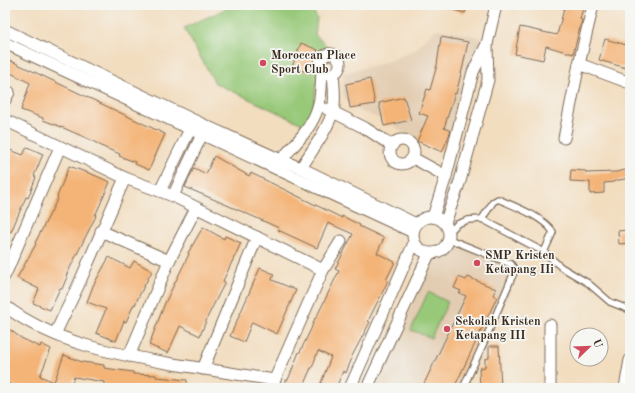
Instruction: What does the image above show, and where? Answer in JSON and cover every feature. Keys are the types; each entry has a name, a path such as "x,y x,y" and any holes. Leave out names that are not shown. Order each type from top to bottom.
{"street":[{"path":"433,217 446,176 473,72 486,44 496,5"},
{"path":"564,138 592,5"},
{"path":"5,30 192,125"},
{"path":"5,43 192,125 301,168 415,228"},
{"path":"414,243 418,249 429,254 435,254 442,251 448,244 448,232 460,181 488,80 486,44"},
{"path":"281,160 308,128 319,106 322,70 320,65 322,59 329,54 339,60 340,65 338,71 333,74 325,73 322,70"},
{"path":"579,64 630,84"},
{"path":"301,168 324,131 333,111 333,74"},
{"path":"319,106 333,111 365,128 391,145"},
{"path":"5,120 125,178 173,196 323,270"},
{"path":"160,191 192,125"},
{"path":"173,196 204,130"},
{"path":"204,130 415,228"},
{"path":"400,139 408,141 411,143 414,150 413,158 403,164 396,163 390,157 389,153 391,145 400,139"},
{"path":"5,275 60,147"},
{"path":"413,158 446,176"},
{"path":"55,334 78,286 125,178"},
{"path":"129,356 169,261 196,208"},
{"path":"350,388 414,243 415,228 424,218 433,217 440,219 448,232"},
{"path":"101,231 169,261"},
{"path":"203,368 257,237"},
{"path":"5,306 25,320 76,343 129,356 203,368 273,384 323,270 341,241"},
{"path":"367,388 429,254"},
{"path":"550,325 550,388"},
{"path":"625,388 630,360"}],"lane":[{"path":"482,219 494,202 498,199 531,215 550,226 553,232 544,252"},
{"path":"463,388 515,270 511,264 448,232 457,224 468,220 482,219 544,252 561,267 588,283 610,302 630,310"}],"shaded area":[{"path":"436,29 481,37 469,93 453,155 402,132 386,120 351,107 343,95 344,73 387,62 415,50"},
{"name":"Sekolah Kristen Ketapang III","path":"456,245 520,270 466,388 375,388 433,258 443,257 452,253"}],"green space":[{"name":"Moroccan Place Sport Club","path":"234,5 310,5 317,18 315,35 328,47 317,80 311,128 215,83 184,28"},
{"path":"428,292 448,302 431,338 411,330"}],"building":[{"path":"443,5 468,5 465,13 443,7"},
{"path":"565,5 584,5 580,19 582,20 573,54 546,46 543,60 515,54 520,27 557,35"},
{"path":"441,37 468,42 456,94 455,93 444,128 451,131 442,152 417,141 428,116 419,113 427,89 430,90 437,65"},
{"path":"605,39 630,46 630,53 626,68 599,60"},
{"path":"301,43 318,50 310,73 292,67"},
{"path":"5,58 165,134 149,170 135,164 135,162 119,156 120,154 91,140 43,120 43,118 21,110 30,83 5,70"},
{"path":"370,79 375,104 350,108 346,84"},
{"path":"404,97 411,120 384,126 379,103"},
{"path":"27,147 43,154 34,176 36,177 28,198 26,197 11,232 5,229 5,148 23,155"},
{"path":"214,156 249,176 251,173 342,218 342,216 384,238 377,253 395,262 386,280 388,281 368,321 370,322 351,358 346,373 343,371 336,388 319,388 331,357 318,351 303,386 306,388 283,388 286,380 288,380 315,318 339,271 335,269 353,234 328,223 317,248 278,230 279,228 185,187 194,168 206,174"},
{"path":"69,166 110,182 96,216 66,276 67,277 62,289 60,288 50,310 33,303 39,289 17,278 36,244 35,243 58,198 57,197"},
{"path":"630,169 630,178 604,183 604,193 590,194 590,182 570,181 571,170 586,171 586,173 616,172"},
{"path":"203,227 224,239 225,236 241,243 200,336 180,326 168,353 149,345 165,303 189,254 188,253"},
{"path":"628,230 629,243 619,244 618,231"},
{"path":"109,257 130,268 134,261 152,271 126,322 124,321 116,341 96,333 106,309 87,302 93,286"},
{"path":"260,268 274,274 272,280 296,290 277,334 252,322 244,342 230,336"},
{"path":"459,277 466,280 468,277 496,289 493,295 497,297 454,388 422,388 466,296 459,293 461,291 454,288"},
{"path":"5,326 21,338 40,347 41,344 51,349 40,376 54,382 64,355 82,362 104,365 104,368 133,372 133,374 156,375 156,377 187,380 187,388 116,387 104,385 104,382 74,377 70,388 21,388 5,382"},
{"path":"489,346 499,346 501,388 480,388 479,368 485,367 485,359 489,358"}],"place":[{"name":"Moroccan Place Sport Club","path":"263,63"},
{"name":"SMP Kristen Ketapang IIi","path":"477,263"},
{"name":"Sekolah Kristen Ketapang III","path":"447,329"}]}
